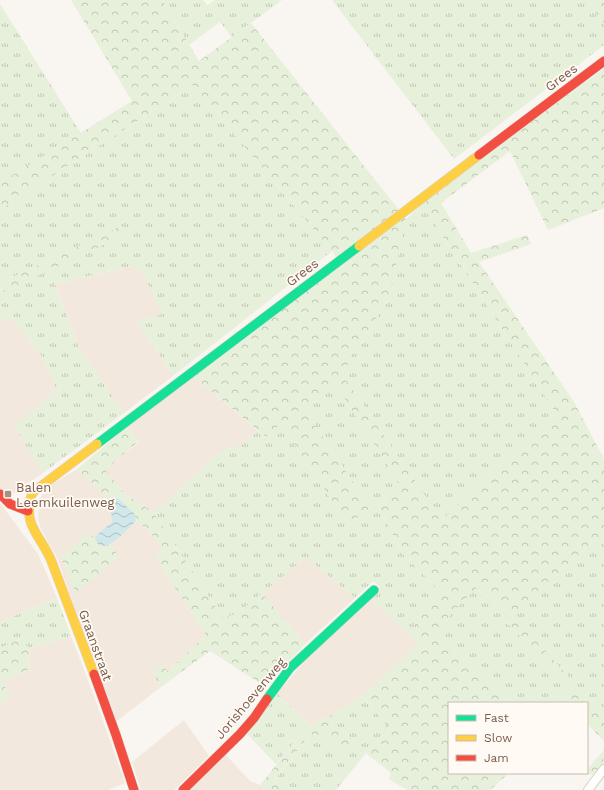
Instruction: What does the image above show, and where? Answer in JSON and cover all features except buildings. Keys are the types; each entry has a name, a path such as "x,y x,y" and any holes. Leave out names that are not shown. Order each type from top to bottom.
{"street":[{"name":"Grees","path":"28,511 32,493 36,489 604,61"},
{"path":"0,494 10,504 28,511"},
{"name":"Graanstraat","path":"28,511 29,521 33,530 41,540 51,560 116,735 134,790"},
{"name":"Jorishoevenweg","path":"183,790 241,734 260,709 278,680 374,590"},
{"path":"588,790 604,769"}],"shaded area":[{"path":"132,266 143,273 163,314 137,322 173,376 124,413 79,348 55,284"},
{"path":"12,319 40,353 58,390 15,426 43,473 8,497 0,490 0,320"},
{"path":"193,376 257,430 243,444 221,452 154,513 126,495 105,470 139,442 127,427"},
{"path":"77,469 148,530 163,548 156,559 206,635 168,671 152,672 161,687 117,721 83,633 58,560 41,529 38,519 40,498 48,487"},
{"path":"0,503 38,554 57,598 0,622"},
{"path":"306,557 355,598 305,644 262,593"},
{"path":"369,597 419,644 362,696 327,718 311,726 277,693 326,637"},
{"path":"71,636 125,783 108,790 0,790 0,703 10,698 1,682 30,669 29,649"},
{"path":"184,720 209,756 174,790 141,790 132,762"},
{"path":"225,754 250,781 267,790 190,790"}],"green space":[{"path":"71,0 162,0 199,61 251,23 406,219 389,298 342,374 442,520 556,413 422,204 604,68 604,208 548,230 510,151 441,203 471,253 527,235 531,244 479,262 574,402 604,459 604,532 512,614 604,716 604,741 588,725 588,702 555,702 570,688 505,621 511,614 476,588 436,630 508,702 448,702 448,774 508,774 490,790 407,790 389,779 391,773 366,753 390,729 362,696 419,644 415,619 439,590 403,554 378,507 398,481 335,384 305,410 370,508 348,525 281,424 266,437 193,376 341,264 332,251 193,85 0,210 0,183 132,101"},
{"path":"162,0 203,0 207,5 215,0 282,0 232,37 220,22 189,45"},
{"path":"332,0 587,0 604,24 604,45 454,159"},
{"path":"587,0 604,0 604,24"},
{"path":"0,4 81,133 0,183"},
{"path":"193,85 332,251 173,376 137,322 162,314 143,273 131,266 55,284 79,348 124,413 43,473 14,426 57,390 40,353 12,319 0,320 0,287 2,292 123,235 118,228 0,283 0,210"},
{"path":"422,204 556,413 442,521 342,374 389,298 406,219"},
{"path":"119,227 123,236 3,292 0,287 0,283"},
{"path":"335,384 398,481 378,507 403,554 439,590 415,619 419,644 369,597 380,587 373,581 355,598 306,557 237,614 223,618 154,513 221,451 243,444 257,430 266,437 281,424 348,525 370,508 305,410"},
{"path":"127,427 139,441 105,470 126,495 154,513 223,618 237,614 262,593 305,644 266,687 210,651 161,687 152,672 160,665 168,671 206,635 156,559 163,548 148,530 136,521 134,513 118,498 113,497 109,499 77,469"},
{"path":"604,532 604,716 512,615 505,621 571,688 555,702 508,702 436,630 475,588 512,614"},
{"path":"86,534 95,537 96,542 103,547 111,544 119,557 76,593 61,557"},
{"path":"57,598 71,636 29,649 21,639 0,648 0,622"},
{"path":"21,639 29,649 30,669 2,682 10,698 0,703 0,648"},
{"path":"277,693 311,726 298,738 276,764 247,734"},
{"path":"362,696 390,729 366,753 336,790 288,790 274,781 310,734 329,740 346,750 354,740 327,718"},
{"path":"327,718 354,740 345,751 329,740 310,734 274,780 288,790 266,790 260,785 298,738 311,726"},
{"path":"604,750 603,776 588,774 588,768"}],"water":[{"path":"113,497 118,498 134,513 136,521 121,536 108,545 102,546 98,544 95,537 112,522 112,517 107,503 109,499"}],"traffic: fast":[{"path":"97,444 359,246"},
{"path":"267,699 290,668 374,590"}],"traffic: slow":[{"path":"359,246 479,155"},
{"path":"94,674 51,560 30,521 29,504 32,493 97,444"}],"traffic: jam":[{"path":"479,155 604,61"},
{"path":"0,494 10,504 28,511"},
{"path":"94,674 134,790"},
{"path":"183,790 240,734 254,718 267,699"}],"place":[{"name":"Balen Leemkuilenweg","path":"8,494"}]}
